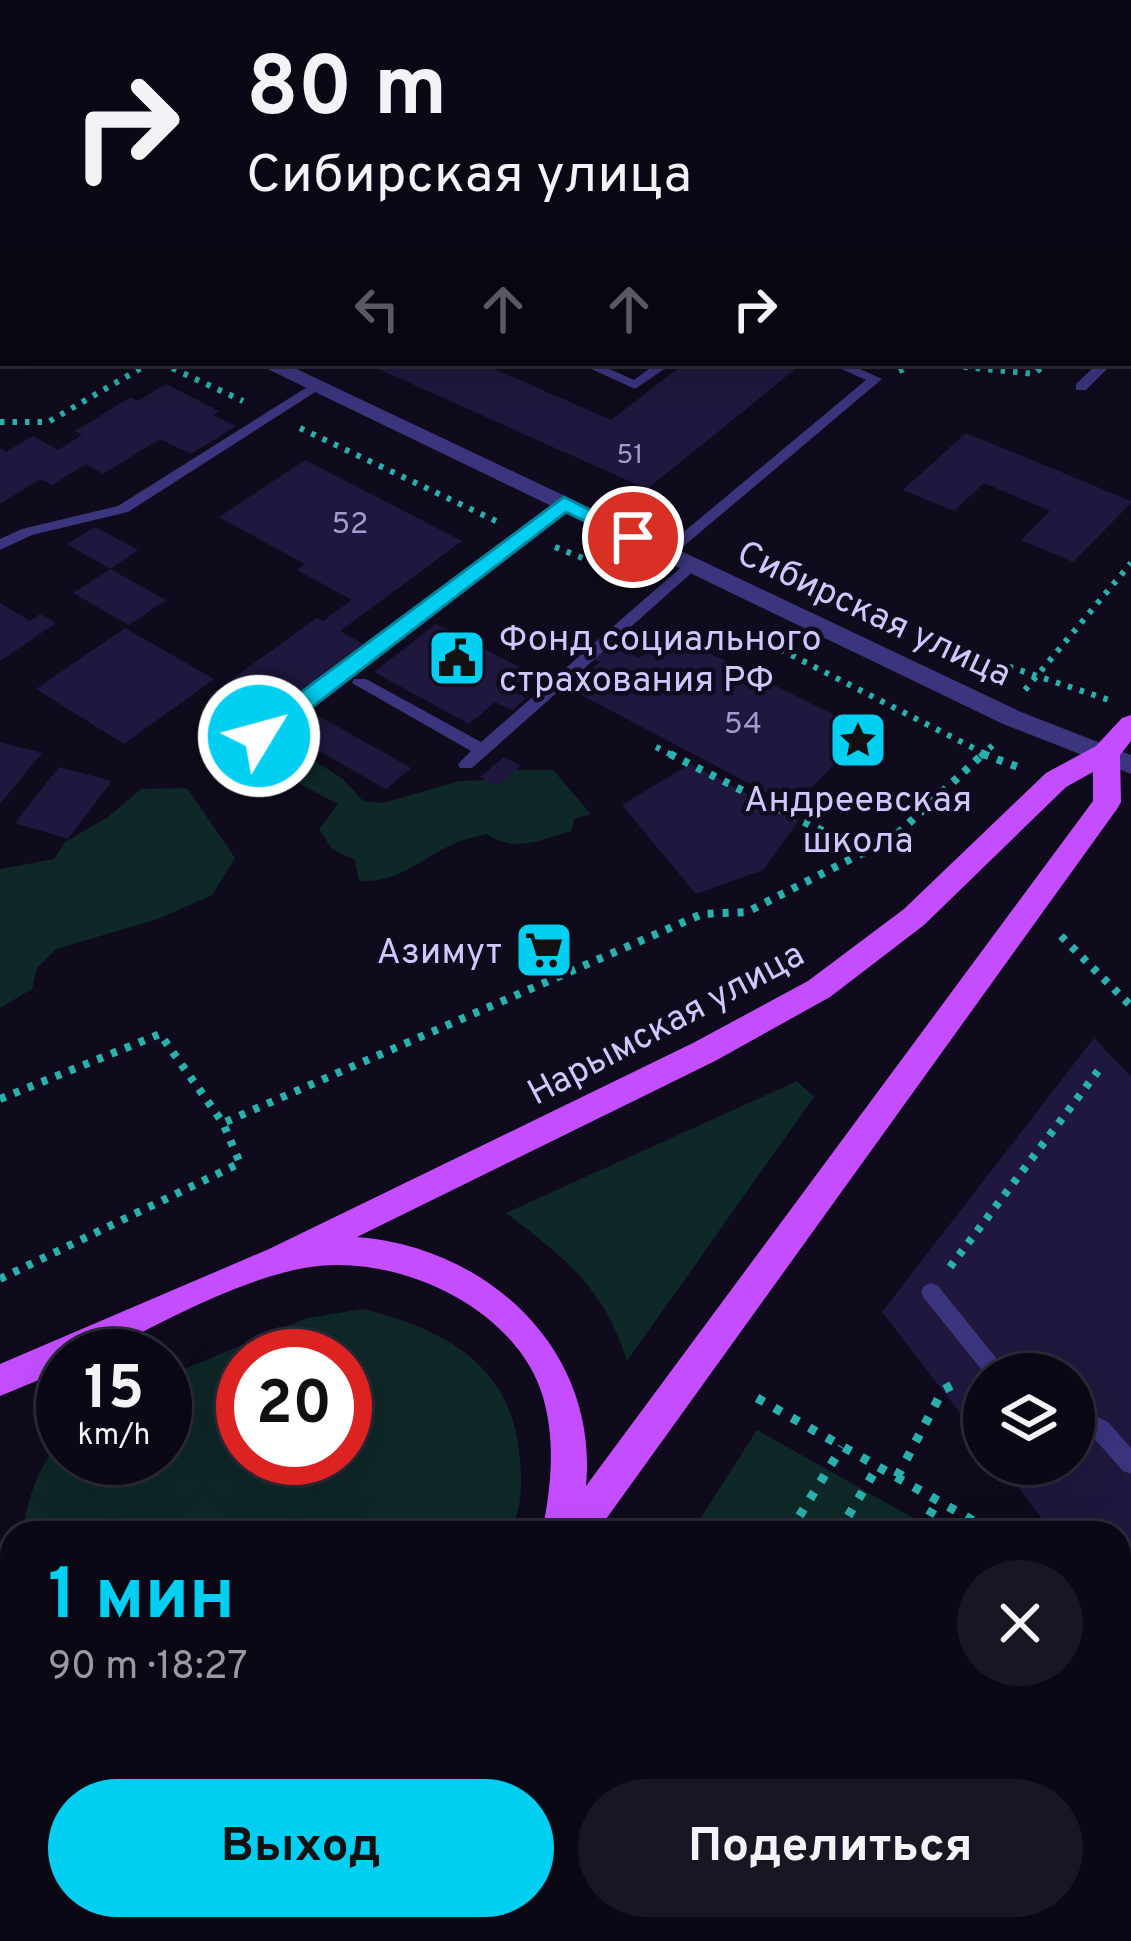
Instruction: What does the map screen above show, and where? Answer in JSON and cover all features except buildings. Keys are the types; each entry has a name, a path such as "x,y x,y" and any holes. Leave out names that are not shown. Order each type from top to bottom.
{"main road":[{"name":"Нарымская улица","path":"280,1259 704,1052 819,989 914,917 1056,780 1118,759 1131,724"},
{"path":"583,1521 1107,802 1118,759"},
{"path":"0,1401 13,1375 280,1259 334,1252 389,1256 423,1266 486,1296 524,1331 553,1375 569,1425 573,1478 564,1521"}],"street":[{"name":"Сибирская улица","path":"272,366 1012,718 1118,759"}],"lane":[{"path":"592,366 635,385 662,366"},
{"path":"667,553 875,379 842,366"},
{"path":"1081,387 1103,366"},
{"path":"0,545 27,532 123,509 315,386"},
{"path":"259,736 564,503"},
{"path":"466,764 692,565"},
{"path":"360,682 483,750"},
{"path":"931,1292 981,1353"},
{"path":"1095,1426 1131,1465"}],"path":[{"path":"0,422 48,422 145,366"},
{"path":"955,366 1034,374 1043,366"},
{"path":"1021,696 1131,563"},
{"path":"223,1123 702,914 747,912 894,837 1002,737"},
{"path":"656,748 865,853"},
{"path":"1061,936 1131,1006"},
{"path":"0,1099 160,1034 223,1123 240,1162 0,1279"},
{"path":"931,1292 1099,1071"},
{"path":"897,1477 943,1390"},
{"path":"757,1398 974,1521"},
{"path":"796,1521 842,1447"},
{"path":"845,1521 878,1466"},
{"path":"926,1521 938,1501"}],"green space":[{"path":"293,747 343,779 363,801 383,803 459,781 490,780 511,770 553,770 591,814 574,819 571,831 539,841 507,843 487,834 453,844 396,875 359,881 355,860 332,849 319,829 338,804 258,762 272,750"},
{"path":"187,788 235,858 212,895 158,919 56,949 37,968 32,989 0,1008 0,869 54,859 65,842 108,817 141,789"},
{"path":"797,1081 814,1097 627,1361 607,1313 580,1276 506,1213"},
{"path":"364,1309 422,1329 470,1357 504,1399 520,1460 514,1521 24,1521 35,1483 192,1485 192,1366 216,1356 216,1485 372,1485 372,1329 281,1329 307,1318"},
{"path":"757,1430 919,1521 699,1521"}],"place":[{"name":"Фонд социального страхования РФ","path":"457,658"},
{"name":"Андреевская школа","path":"858,740"},
{"name":"Азимут","path":"544,950"}],"route":[{"path":"259,736 564,503 633,537"}]}
